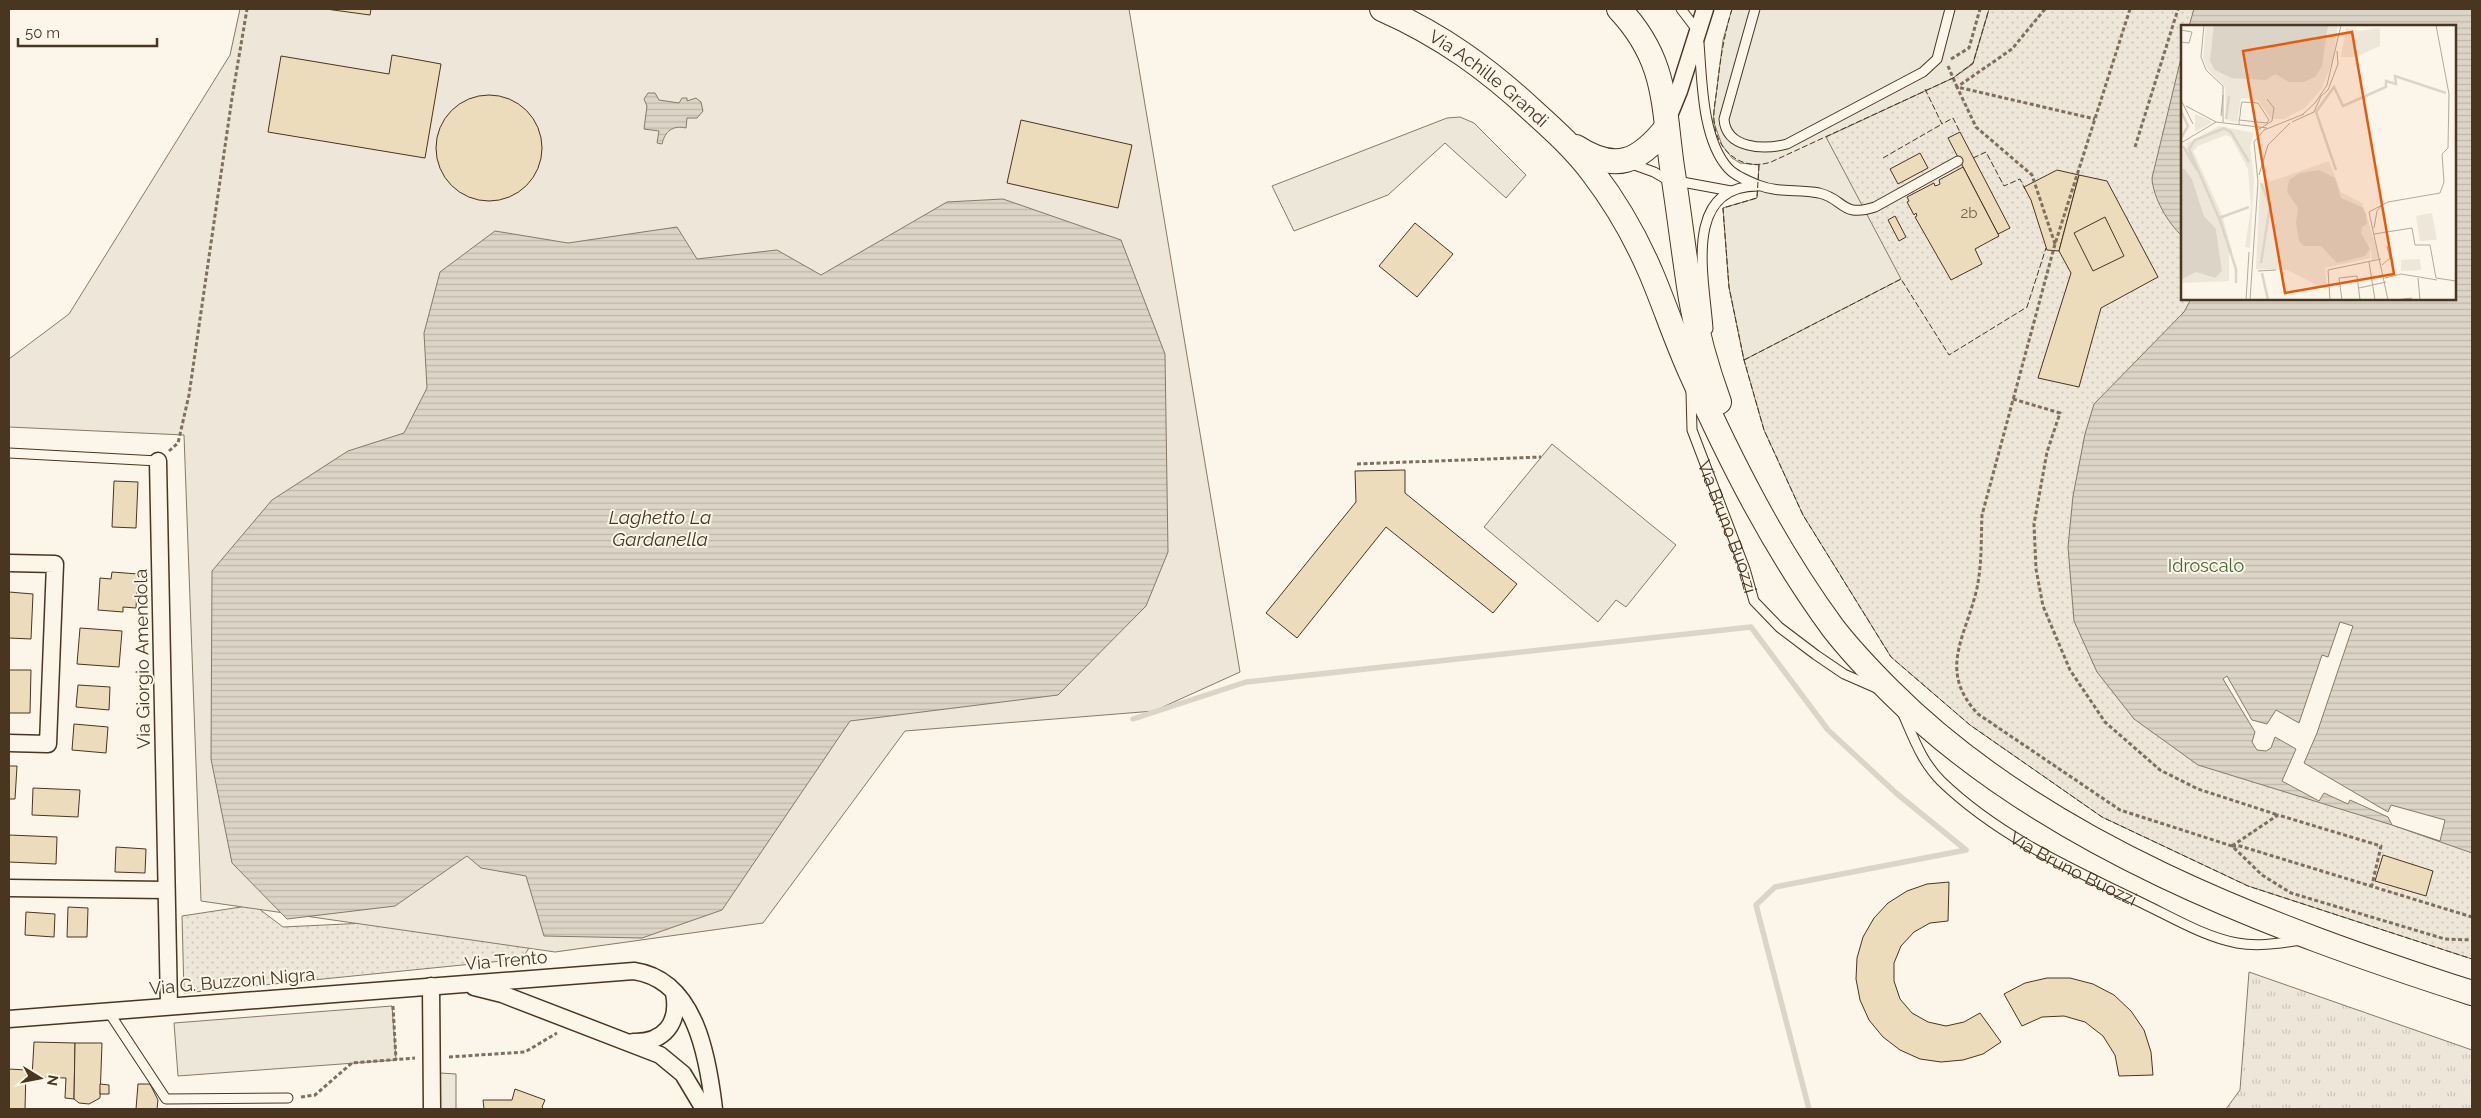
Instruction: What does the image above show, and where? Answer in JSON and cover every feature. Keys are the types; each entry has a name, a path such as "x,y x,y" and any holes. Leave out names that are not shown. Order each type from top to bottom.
{"main road":[{"name":"Via Achille Grandi","path":"1382,9 1439,38 1481,65 1564,140"},
{"path":"1420,9 1439,38"},
{"path":"1564,140 1592,158 1624,162 1649,149 1667,123 1663,88 1650,52 1619,9"},
{"name":"Via Bruno Buozzi","path":"1667,123 1692,300 1700,373"},
{"name":"Via Bruno Buozzi","path":"1564,140 1594,174 1641,250 1700,373 1751,496 1778,547 1835,630 1928,728 1996,780 2079,831 2224,903 2312,938 2472,993"}],"street":[{"path":"1667,123 1705,9"},
{"name":"Via Giorgio Amendola","path":"158,461 169,1006"},
{"path":"9,563 55,564 48,744 9,743"},
{"path":"9,888 166,890"},
{"name":"Via Trento","path":"458,984 634,971 657,977 674,992 688,1013 702,1044 710,1076 714,1109"},
{"name":"Via G. Buzzoni Nigra","path":"9,1019 458,984"},
{"name":"Via Trento","path":"458,984 502,994 660,1054 672,1064 693,1088 704,1109"},
{"path":"431,986 432,1109"},
{"name":"Via Trento","path":"631,1042 651,1041 666,1033 674,1021 676,1012 674,992"}],"lane":[{"path":"1680,9 1698,30 1703,86 1712,137 1728,167 1758,186"},
{"path":"1755,9 1724,118 1726,131 1732,138 1750,146 1762,147 1787,144 1923,72 1937,60 1950,9"},
{"path":"1700,373 1702,242 1705,226 1712,208 1731,191 1740,187 1758,186 1780,191 1818,193 1850,210 1862,212 1875,207 1958,161"},
{"path":"1624,162 1675,182 1731,191"},
{"name":"Via Bruno Buozzi","path":"1700,373 1692,430 1745,569 1754,601 1779,627 1844,674 1896,696 1923,759 1940,780 1995,825 2038,852 2188,925 2238,944 2268,945 2312,938"},
{"path":"9,453 158,461"},
{"path":"108,1011 166,1099 288,1098"}],"path":[{"path":"158,461 178,443 189,395 232,98 247,9"},
{"path":"1980,9 1969,48 1946,62 1976,126 2032,175 2055,244"},
{"path":"1958,87 2012,49 2045,9"},
{"path":"2130,9 2055,244 1982,515 1981,555 1976,588 1956,656 1957,678 1962,692 1978,714 2120,810 2232,846 2240,846 2472,917"},
{"path":"2136,147 2178,9"},
{"path":"1958,87 2095,119"},
{"path":"2013,399 2060,413 2047,452 2034,524 2036,569 2043,606 2070,670 2106,722 2160,770 2198,789 2382,846 2372,886"},
{"path":"1357,464 1541,457"},
{"path":"2232,846 2278,815"},
{"path":"2232,846 2262,875 2291,893 2445,939 2472,940"},
{"path":"396,1060 392,1006 398,1006 397,988"}],"green space":[{"path":"240,9 1129,9 1240,672 1154,711 905,731 763,923 555,952 201,901 184,435 9,427 9,359 69,314 230,55"},
{"name":"Idroscalo","path":"1989,9 2472,9 2472,959 2248,886 2102,817 1970,725 1891,657 1803,515 1764,430 1744,360 1729,287 1723,208 1757,198 1758,186 1771,162 1953,78 1973,64"},
{"path":"254,905 283,927 387,922 539,932 522,959 184,993 182,916"},
{"path":"2249,972 2472,1050 2472,1109 2226,1109 2240,1090"}],"shaded area":[{"path":"1732,9 1989,9 1973,63 1953,78 1826,137 1901,279 1744,360 1729,287 1723,208 1757,198 1759,165 1740,163 1732,158 1722,145 1713,120 1723,40"},
{"path":"1460,117 1474,123 1526,175 1506,198 1445,143 1388,195 1294,231 1272,186 1447,118"},
{"path":"1552,444 1676,545 1626,607 1616,600 1598,622 1484,527"},
{"path":"392,1006 396,1060 178,1076 174,1023"},
{"path":"440,1073 456,1074 456,1109 440,1109"}],"water":[{"name":"Idroscalo","path":"2194,9 2472,9 2472,853 2392,825 2198,765 2134,719 2097,672 2074,621 2068,547 2073,496 2085,434 2094,404 2184,312 2190,300 2456,300 2456,25 2189,25"},
{"path":"2181,58 2181,235 2162,210 2155,194 2152,178"},
{"path":"648,93 655,93 659,100 679,103 682,98 687,98 687,101 696,98 701,102 703,111 697,118 687,118 686,128 673,128 667,132 662,144 657,143 659,131 644,129 647,106 644,99"},
{"name":"Laghetto La Gardanella","path":"1003,199 1121,240 1165,354 1168,552 1146,606 1058,695 850,721 722,910 642,938 544,936 526,876 481,868 467,856 395,906 287,919 232,863 211,759 212,571 272,500 348,451 404,433 427,388 424,333 440,272 495,231 568,243 677,227 697,259 777,250 821,275 947,202"}],"pier":[{"path":"2340,622 2353,626 2317,733 2304,763 2388,812 2391,805 2445,820 2440,841 2392,825 2388,817 2350,800 2348,804 2324,793 2319,801 2282,781 2296,749 2275,737 2271,748 2266,751 2257,750 2252,742 2255,732 2223,679 2227,676 2252,720 2267,724 2276,710 2299,723 2322,655 2328,657"}],"building":[{"path":"326,9 371,9 370,15"},
{"path":"392,55 441,64 425,158 268,132 281,56 389,74"},
{"path":"489,95 509,99 527,110 538,128 542,148 538,168 527,186 509,197 489,201 469,197 451,186 440,168 436,148 440,128 451,110 469,99"},
{"path":"1021,120 1132,145 1118,208 1007,183"},
{"path":"1960,132 2010,228 1998,234 1948,138"},
{"path":"1920,153 1928,168 1898,184 1890,169"},
{"path":"1963,167 1999,236 1975,249 1982,264 1951,280 1915,217 1917,216 1916,213 1914,215 1907,202 1909,201 1907,197 1934,183 1935,186 1940,184 1939,180"},
{"path":"2057,170 2079,175 2059,251 2047,250 2031,200 2024,187"},
{"path":"2079,175 2107,181 2158,277 2101,308 2079,387 2038,378 2071,273 2059,251"},
{"path":"1895,216 1906,237 1899,241 1888,220"},
{"path":"2105,217 2124,256 2093,271 2074,233"},
{"path":"1415,223 1453,254 1417,297 1379,266"},
{"path":"1405,470 1405,493 1517,584 1493,613 1386,527 1297,638 1266,613 1356,502 1355,471"},
{"path":"114,481 138,482 136,528 112,527"},
{"path":"112,572 138,574 136,608 123,607 123,612 98,610 100,578 111,579"},
{"path":"9,592 33,594 31,639 9,638"},
{"path":"80,628 122,631 119,667 77,664"},
{"path":"9,670 31,670 30,713 9,713"},
{"path":"78,685 110,687 109,710 76,707"},
{"path":"74,724 108,727 106,753 72,750"},
{"path":"9,766 17,766 15,799 9,799"},
{"path":"33,788 80,790 78,817 32,815"},
{"path":"9,835 57,837 56,864 9,862"},
{"path":"116,847 146,849 145,873 115,872"},
{"path":"2383,855 2433,871 2426,896 2375,881"},
{"path":"1949,882 1948,921 1930,923 1914,932 1901,946 1894,963 1894,981 1900,999 1912,1013 1928,1022 1946,1026 1964,1022 1980,1013 2001,1042 1983,1054 1963,1060 1941,1062 1920,1059 1900,1050 1883,1037 1869,1020 1860,1000 1856,979 1857,958 1863,937 1874,918 1888,903 1907,891 1927,884"},
{"path":"68,907 88,908 87,937 67,937"},
{"path":"26,912 55,914 54,937 25,935"},
{"path":"2047,978 2070,978 2093,984 2114,995 2131,1011 2144,1030 2151,1052 2153,1075 2119,1076 2115,1055 2103,1036 2085,1022 2064,1016 2042,1017 2022,1026 2004,994 2025,983"},
{"path":"34,1042 75,1043 74,1099 65,1098 66,1078 32,1077"},
{"path":"75,1043 102,1043 100,1098 89,1104 79,1103 74,1099"},
{"path":"9,1069 26,1070 25,1109 9,1109"},
{"path":"100,1084 109,1085 109,1094 100,1094"},
{"path":"138,1084 150,1084 158,1100 157,1109 136,1109"},
{"path":"515,1089 545,1100 542,1107 544,1109 484,1109 483,1100 512,1100"}],"waterway":[{"path":"1133,719 1246,682 1751,627 1828,730 1896,793 1966,850 1775,887 1756,905 1809,1109"}],"fence":[{"path":"1732,9 1719,68 1714,119 1719,140 1725,149 1740,161 1750,164 1771,162 1953,78 1973,63 1989,9"},
{"path":"1925,89 1942,124 1953,118 1960,132"},
{"path":"1883,158 1942,124"},
{"path":"1973,158 1986,152 2004,186 2020,179 2025,189"},
{"path":"1759,165 1757,198 1723,208 1729,287 1744,360 1764,430 1803,515 1891,657 1970,725 2102,817 2248,886 2472,959"},
{"path":"1744,360 1901,279 1949,355 2027,307 2046,248"}]}
